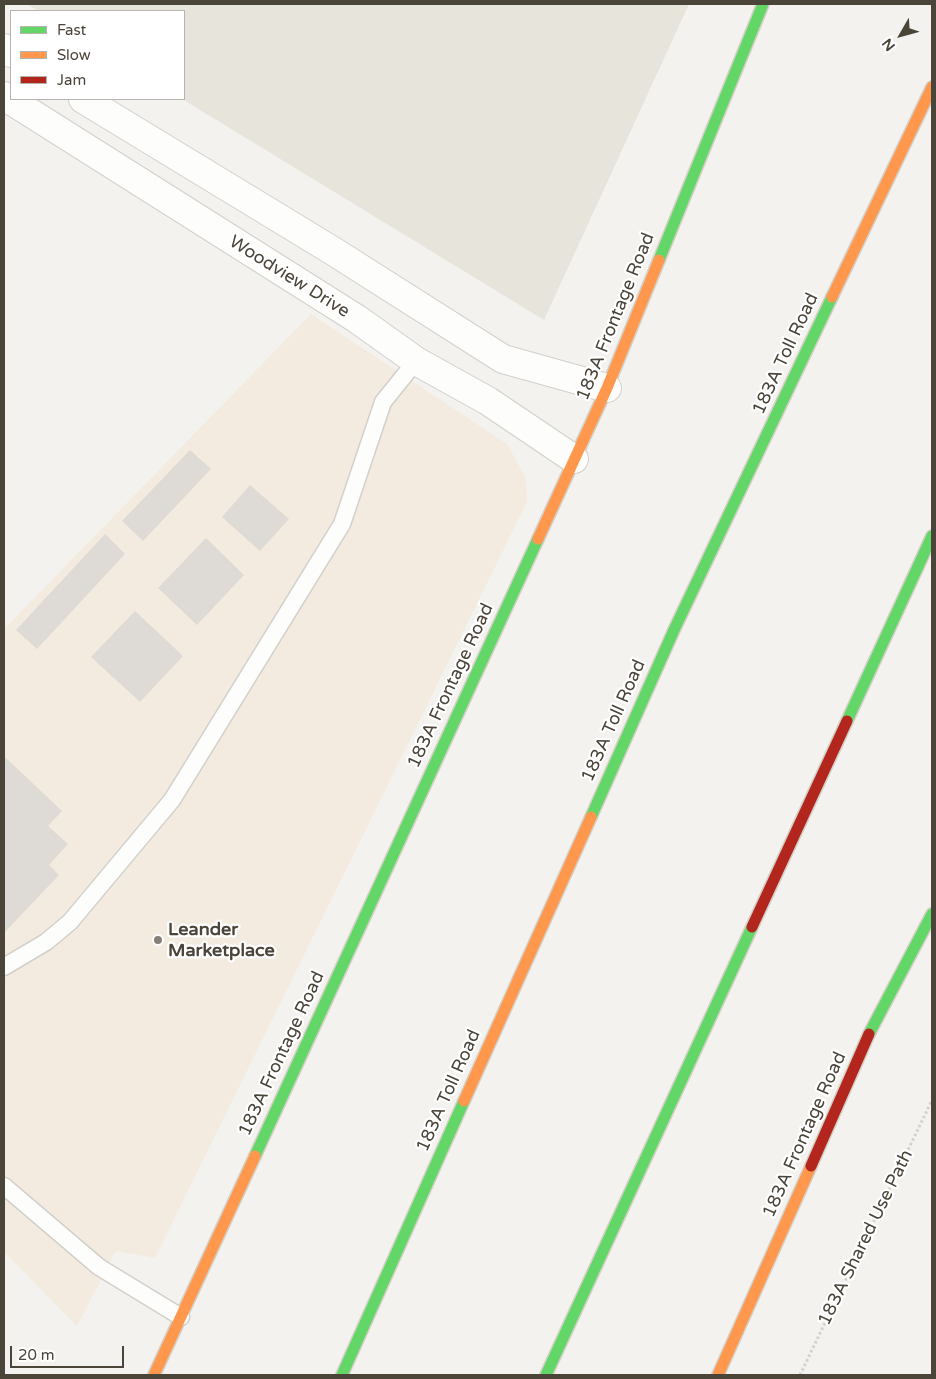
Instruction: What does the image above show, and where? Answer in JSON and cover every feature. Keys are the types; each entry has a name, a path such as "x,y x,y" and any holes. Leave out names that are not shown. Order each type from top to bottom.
{"main road":[{"name":"183A Frontage Road","path":"154,1375 607,388 763,4"},
{"name":"183A Toll Road","path":"342,1375 674,630 932,87"},
{"path":"546,1375 932,536"},
{"name":"183A Frontage Road","path":"718,1375 871,1030 932,914"}],"street":[{"name":"Woodview Drive","path":"10,100 356,319 416,361 488,401 574,459"},
{"path":"85,100 333,251 503,359 607,388"}],"lane":[{"path":"4,967 46,942 70,922 172,800 342,524 384,402 416,361"},
{"path":"4,1186 99,1267 181,1317"}],"path":[{"name":"183A Shared Use Path","path":"800,1375 932,1100"}],"shaded area":[{"path":"26,4 689,4 544,320 184,100 185,10 37,10"},
{"name":"Leander Marketplace","path":"311,314 507,444 526,478 527,502 155,1258 116,1251 77,1326 4,1252 4,629"}],"building":[{"path":"190,450 211,469 143,541 122,521"},
{"path":"250,485 289,519 260,551 222,517"},
{"path":"105,534 125,554 37,649 16,630"},
{"path":"206,538 244,575 197,625 158,588"},
{"path":"135,611 183,656 140,702 91,657"},
{"path":"4,756 62,811 48,826 68,844 49,865 59,875 4,933"}],"traffic: fast":[{"path":"659,260 763,4"},
{"path":"591,817 674,630 832,297"},
{"path":"847,721 932,536"},
{"path":"255,1156 538,539"},
{"path":"869,1034 932,914"},
{"path":"546,1375 752,927"},
{"path":"342,1375 464,1101"}],"traffic: slow":[{"path":"832,297 932,87"},
{"path":"538,539 607,388 659,260"},
{"path":"464,1101 591,817"},
{"path":"154,1375 255,1156"},
{"path":"718,1375 811,1166"}],"traffic: jam":[{"path":"752,927 847,721"},
{"path":"811,1166 869,1034"}],"place":[{"name":"Leander Marketplace","path":"158,940"}]}
